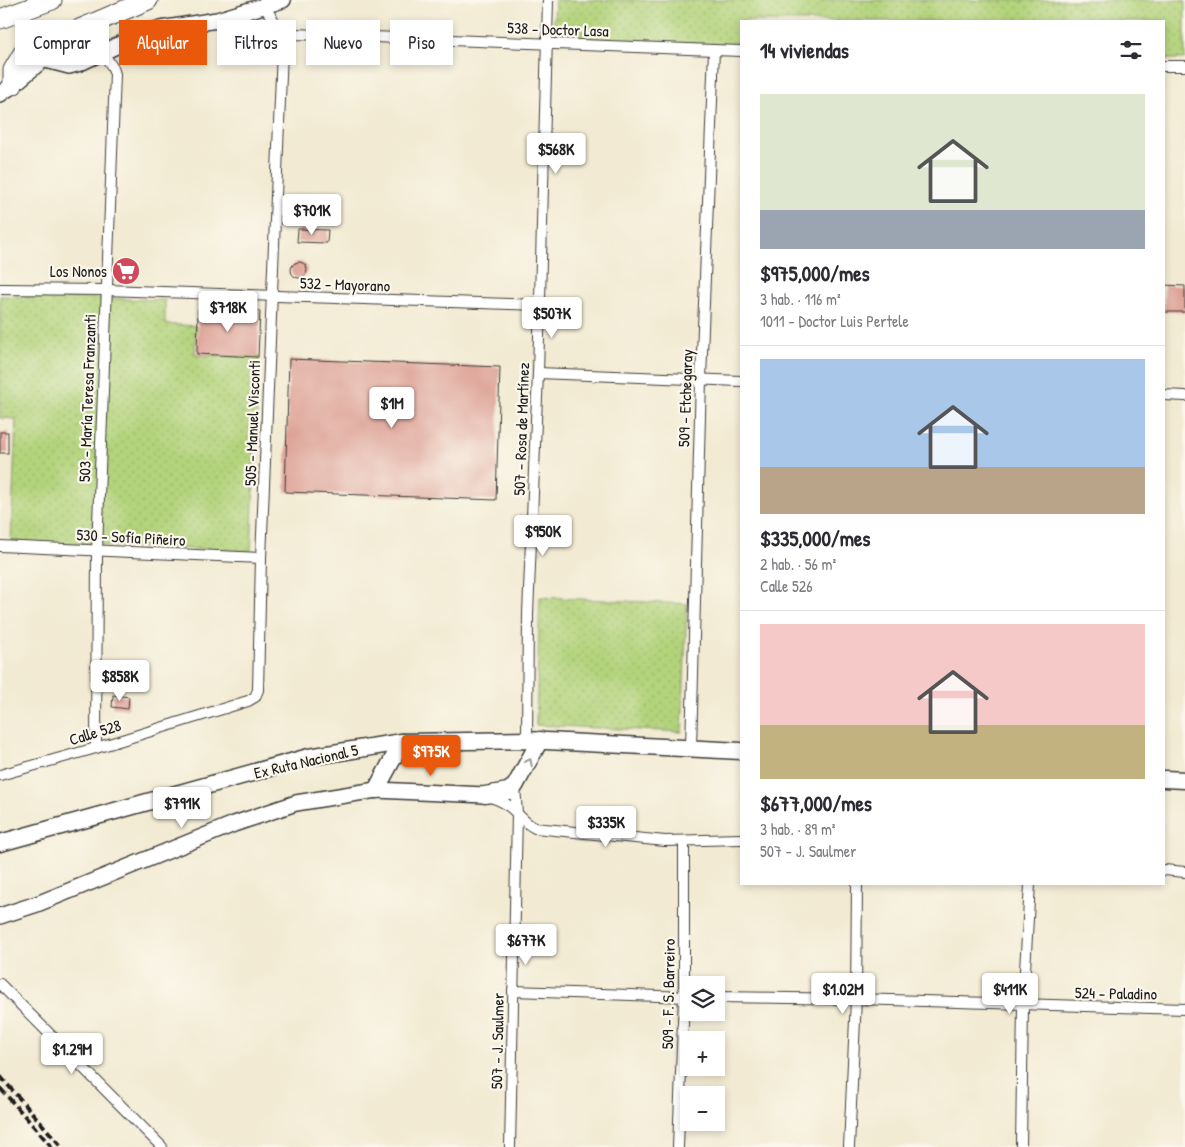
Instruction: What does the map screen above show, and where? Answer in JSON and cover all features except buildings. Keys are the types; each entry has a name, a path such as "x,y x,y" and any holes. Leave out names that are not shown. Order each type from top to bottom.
{"highway":[{"path":"0,18 52,0"},
{"path":"7,90 13,70 24,53 148,0"}],"main road":[{"name":"Ex Ruta Nacional 5","path":"0,843 309,757 402,742 534,740 740,751"},
{"path":"485,795 508,790 515,786 534,740"},
{"path":"376,790 402,742"},
{"path":"1165,779 1185,780"}],"street":[{"path":"109,50 148,30 217,20 283,0"},
{"name":"507 - Rosa de Martínez","path":"534,740 528,614 538,373 548,0"},
{"path":"264,6 273,20"},
{"name":"538 - Doctor Lasa","path":"296,34 740,51"},
{"name":"509 - Etchegaray","path":"691,748 701,379 714,50"},
{"name":"503 - María Teresa Franzanti","path":"96,748 97,550 114,74 109,62"},
{"path":"7,90 36,65"},
{"name":"505 - Manuel Visconti","path":"255,697 258,690 261,558 281,65"},
{"path":"1165,66 1185,66"},
{"name":"532 - Mayorano","path":"0,289 106,290 540,304"},
{"path":"538,373 740,381"},
{"path":"1165,395 1185,396"},
{"name":"530 - Sofía Piñeiro","path":"0,546 261,558"},
{"name":"Calle 528","path":"0,775 96,748 255,697"},
{"name":"507 - J. Saulmer","path":"510,1147 517,814 515,786"},
{"path":"0,916 37,904 273,810 321,798 376,790 485,795 510,806 528,824 535,828 665,841 740,839"},
{"name":"509 - F. S. Barreiro","path":"684,841 686,976"},
{"path":"1165,870 1185,872"},
{"path":"849,1147 856,999 857,885"},
{"path":"1021,1147 1023,1005 1030,885"},
{"path":"0,984 162,1147"},
{"path":"514,991 680,997"},
{"name":"524 - Paladino","path":"725,998 856,999 1185,1009"},
{"name":"509 - F. S. Barreiro","path":"678,1147 685,1021"}],"green space":[{"path":"555,0 1185,0 1185,59 1165,59 1165,20 740,20 740,47 553,41"},
{"path":"0,296 165,300 165,324 196,326 195,355 259,357 251,551 11,542 16,419 0,418"},
{"path":"540,597 687,604 682,732 536,725"}],"railway":[{"path":"0,1076 62,1147"},
{"path":"0,1088 52,1147"}],"place":[{"name":"Los Nonos","path":"126,271"}]}
